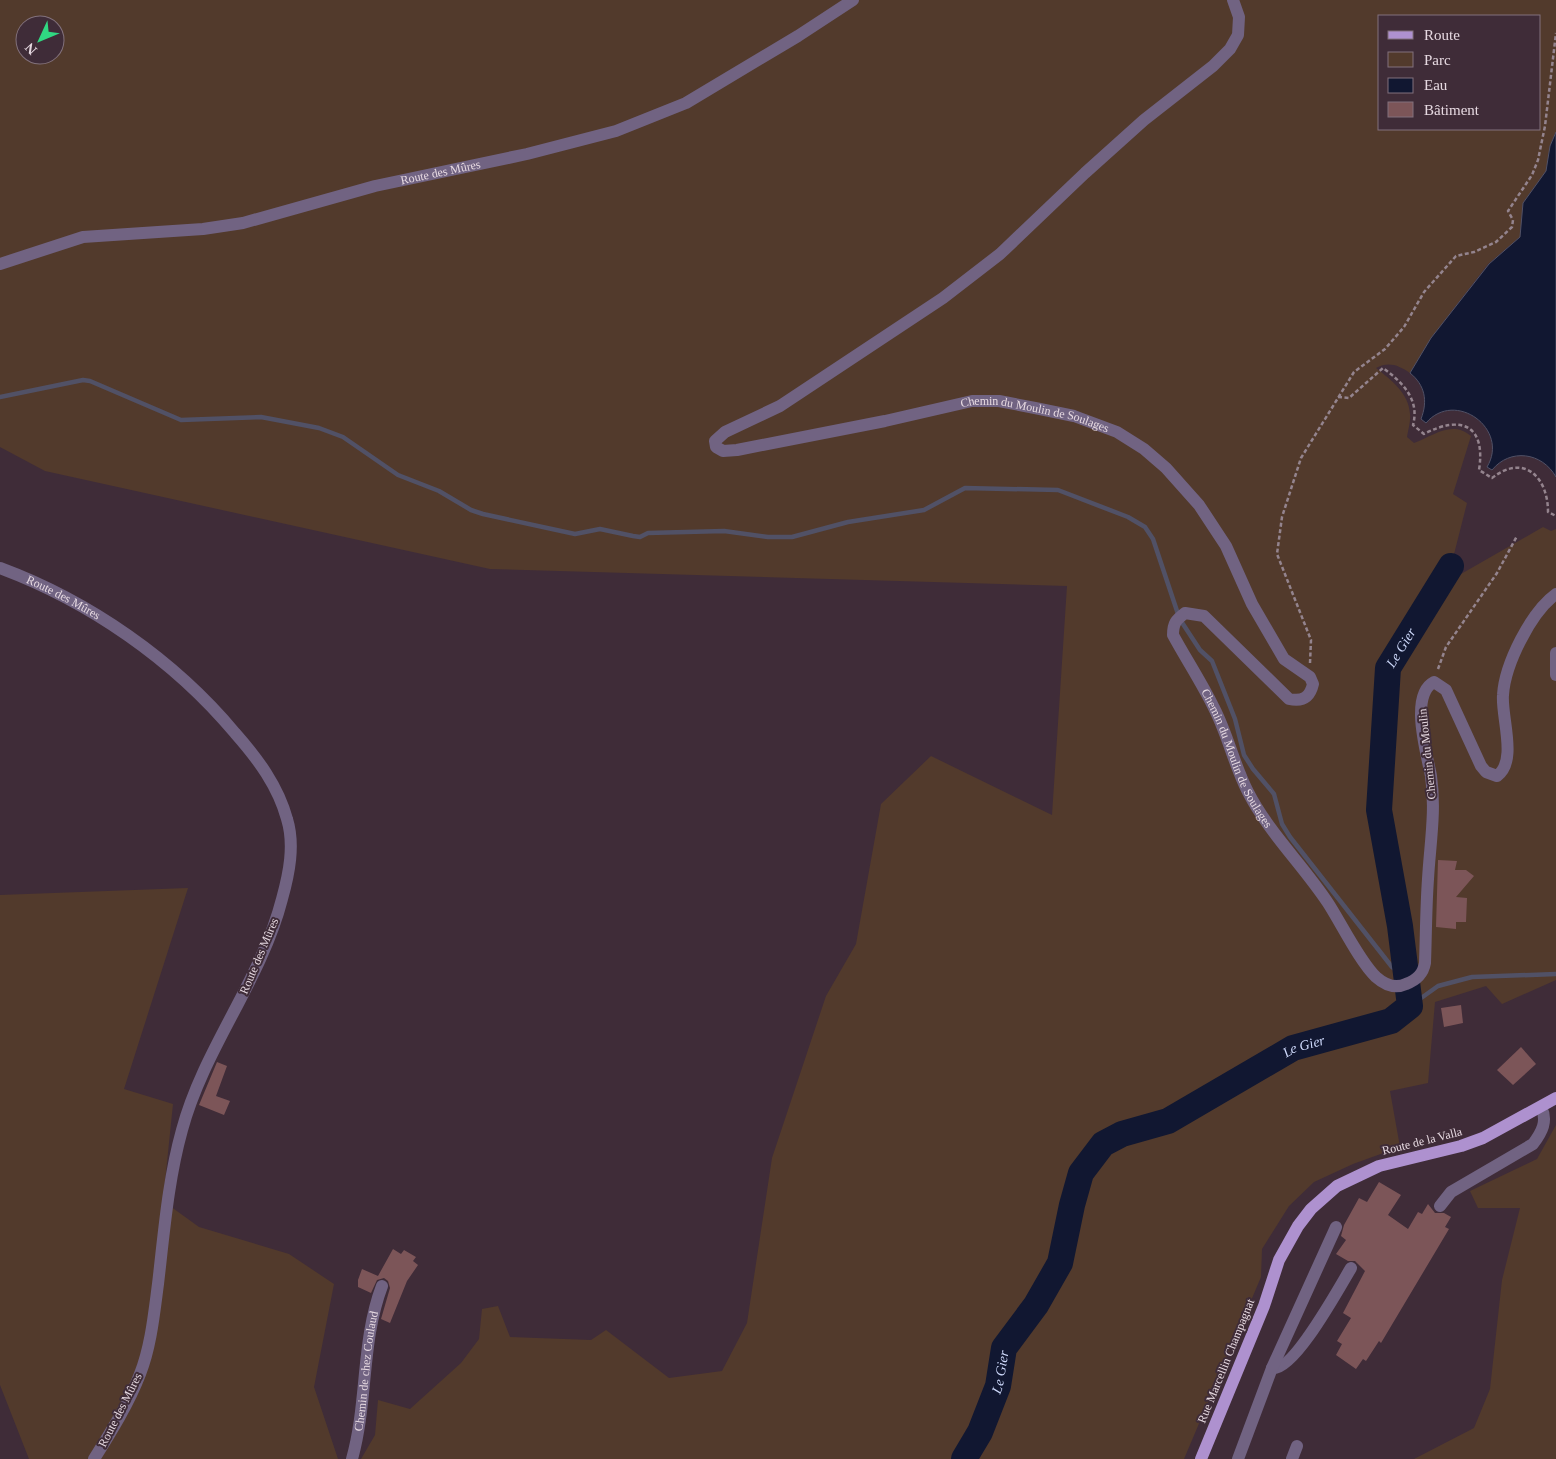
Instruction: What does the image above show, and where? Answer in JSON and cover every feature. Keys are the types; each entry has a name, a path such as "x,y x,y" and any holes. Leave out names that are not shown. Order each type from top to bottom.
{"main road":[{"name":"Route de la Valla","path":"1274,1273 1286,1246 1298,1226 1311,1209 1337,1186 1379,1166 1461,1146 1483,1138 1556,1098"},
{"name":"Rue Marcellin Champagnat","path":"1201,1459 1264,1306 1274,1273"}],"street":[{"name":"Route des Mûres","path":"0,264 83,237 203,229 243,223 374,186 527,154 616,131 686,103 798,36 853,0"},
{"name":"Chemin du Moulin de Soulages","path":"1233,0 1240,17 1238,35 1230,49 1213,66 1144,120 1100,159 1000,254 943,298 780,406 725,432 715,441 716,447 723,451 737,450 885,421 972,401 999,402 1074,416 1117,432 1144,449 1166,468 1199,504 1226,546 1252,604 1284,659 1310,677 1313,684 1312,690 1303,699 1289,700 1204,616 1195,613 1185,613 1176,619 1173,625 1173,635 1215,708 1234,760 1249,793 1268,825 1327,901 1376,976 1390,986 1399,988"},
{"name":"Route des Mûres","path":"0,568 32,580 120,630 163,661 208,700 252,752 276,787 288,822 290,862 281,902 259,962 235,1012 217,1041 192,1100 182,1130 168,1195 152,1332 140,1374 94,1459"},
{"path":"1434,682 1446,690 1481,766 1491,775 1497,776 1502,773 1508,756 1503,695 1506,673 1524,634 1546,603 1556,594"},
{"path":"1556,653 1556,676"},
{"name":"Chemin du Moulin","path":"1399,988 1414,981 1424,972 1428,878 1433,828 1431,779 1421,718 1421,699 1425,690 1434,682"},
{"path":"1440,1206 1451,1192 1533,1144 1541,1134 1544,1124 1544,1114 1541,1107"},
{"path":"1238,1459 1272,1368 1336,1227"},
{"path":"1272,1368 1284,1366 1293,1356 1320,1319 1351,1268"},
{"name":"Chemin de chez Coulaud","path":"352,1459 359,1436 372,1312 382,1286"},
{"path":"1292,1459 1297,1446"}],"path":[{"path":"1303,672 1312,661 1310,640 1277,554 1282,517 1301,458 1354,372 1384,349 1404,327 1424,292 1456,256 1474,252 1496,242 1512,227 1513,220 1508,211 1532,175 1544,135 1556,33"},
{"path":"1338,397 1349,398 1383,368 1400,381 1412,397 1415,415 1412,425 1424,434 1450,423 1469,429 1480,444 1482,454 1479,470 1492,478 1509,468 1522,467 1534,474 1545,486 1548,497 1548,512 1556,516"},
{"path":"1434,682 1446,647 1496,573 1518,536"}],"green space":[{"path":"0,0 1556,0 1556,132 1550,146 1546,171 1523,203 1520,237 1488,264 1431,338 1410,373 1389,364 1376,368 1388,377 1403,393 1409,406 1410,417 1407,437 1414,443 1449,429 1464,431 1471,436 1453,494 1467,503 1451,566 1461,574 1543,527 1551,531 1556,529 1556,980 1502,1004 1486,986 1435,1002 1428,1083 1390,1091 1400,1147 1353,1164 1314,1182 1289,1206 1262,1249 1261,1277 1184,1459 361,1459 375,1435 378,1400 410,1409 461,1363 479,1339 482,1309 498,1306 510,1337 591,1340 606,1330 669,1378 722,1371 747,1323 772,1158 826,996 856,944 881,804 931,756 1052,815 1067,586 490,569 45,471 0,447"},
{"path":"188,888 124,1089 173,1104 163,1201 199,1227 289,1254 334,1284 314,1387 338,1459 29,1459 0,1385 0,895"},
{"path":"1556,1125 1556,1459 1414,1459 1474,1428 1490,1389 1502,1280 1520,1208 1478,1208 1470,1191 1537,1159"}],"water":[{"path":"1556,132 1556,477 1543,462 1525,456 1508,458 1492,470 1487,467 1492,453 1491,439 1485,427 1476,418 1464,412 1451,410 1438,414 1426,423 1421,419 1425,400 1424,394 1419,383 1410,373 1431,338 1489,264 1520,237 1523,203 1546,171 1550,146"}],"building":[{"path":"1438,860 1457,861 1455,870 1466,870 1474,876 1456,897 1467,898 1466,922 1456,922 1456,929 1436,927"},
{"path":"1461,1005 1463,1023 1444,1027 1441,1008"},
{"path":"1521,1047 1536,1064 1513,1085 1497,1070"},
{"path":"217,1062 227,1066 216,1096 230,1101 224,1115 199,1105"},
{"path":"1379,1182 1401,1195 1388,1215 1408,1229 1418,1212 1422,1214 1428,1204 1435,1213 1444,1213 1451,1217 1445,1227 1449,1229 1381,1343 1379,1341 1366,1361 1363,1359 1356,1369 1336,1355 1342,1344 1337,1341 1351,1318 1343,1313 1365,1271 1355,1261 1348,1261 1336,1254 1346,1240 1341,1236 1344,1225 1359,1198 1367,1202"},
{"path":"393,1249 401,1254 404,1250 416,1257 413,1261 418,1265 407,1281 390,1323 381,1319 390,1288 388,1281 384,1278 377,1280 371,1293 358,1287 358,1280 362,1269 378,1276"}],"waterway":[{"path":"0,397 83,380 90,381 181,420 261,417 319,428 343,437 398,475 439,491 471,510 575,534 600,529 640,537 648,533 724,531 768,537 792,537 848,522 924,510 965,488 1058,490 1128,517 1145,527 1153,539 1178,614"},
{"name":"Le Gier","path":"964,1459 980,1432 998,1386 1004,1348 1036,1305 1060,1263 1081,1173 1103,1144 1122,1134 1168,1121 1293,1048 1391,1021 1410,1006 1400,926 1379,810 1388,668 1451,566"},
{"path":"1181,621 1200,650 1212,661 1235,719 1244,755 1274,794 1282,824 1290,837 1392,967 1407,979"},
{"path":"1410,1006 1438,986 1472,977 1556,974"}]}
